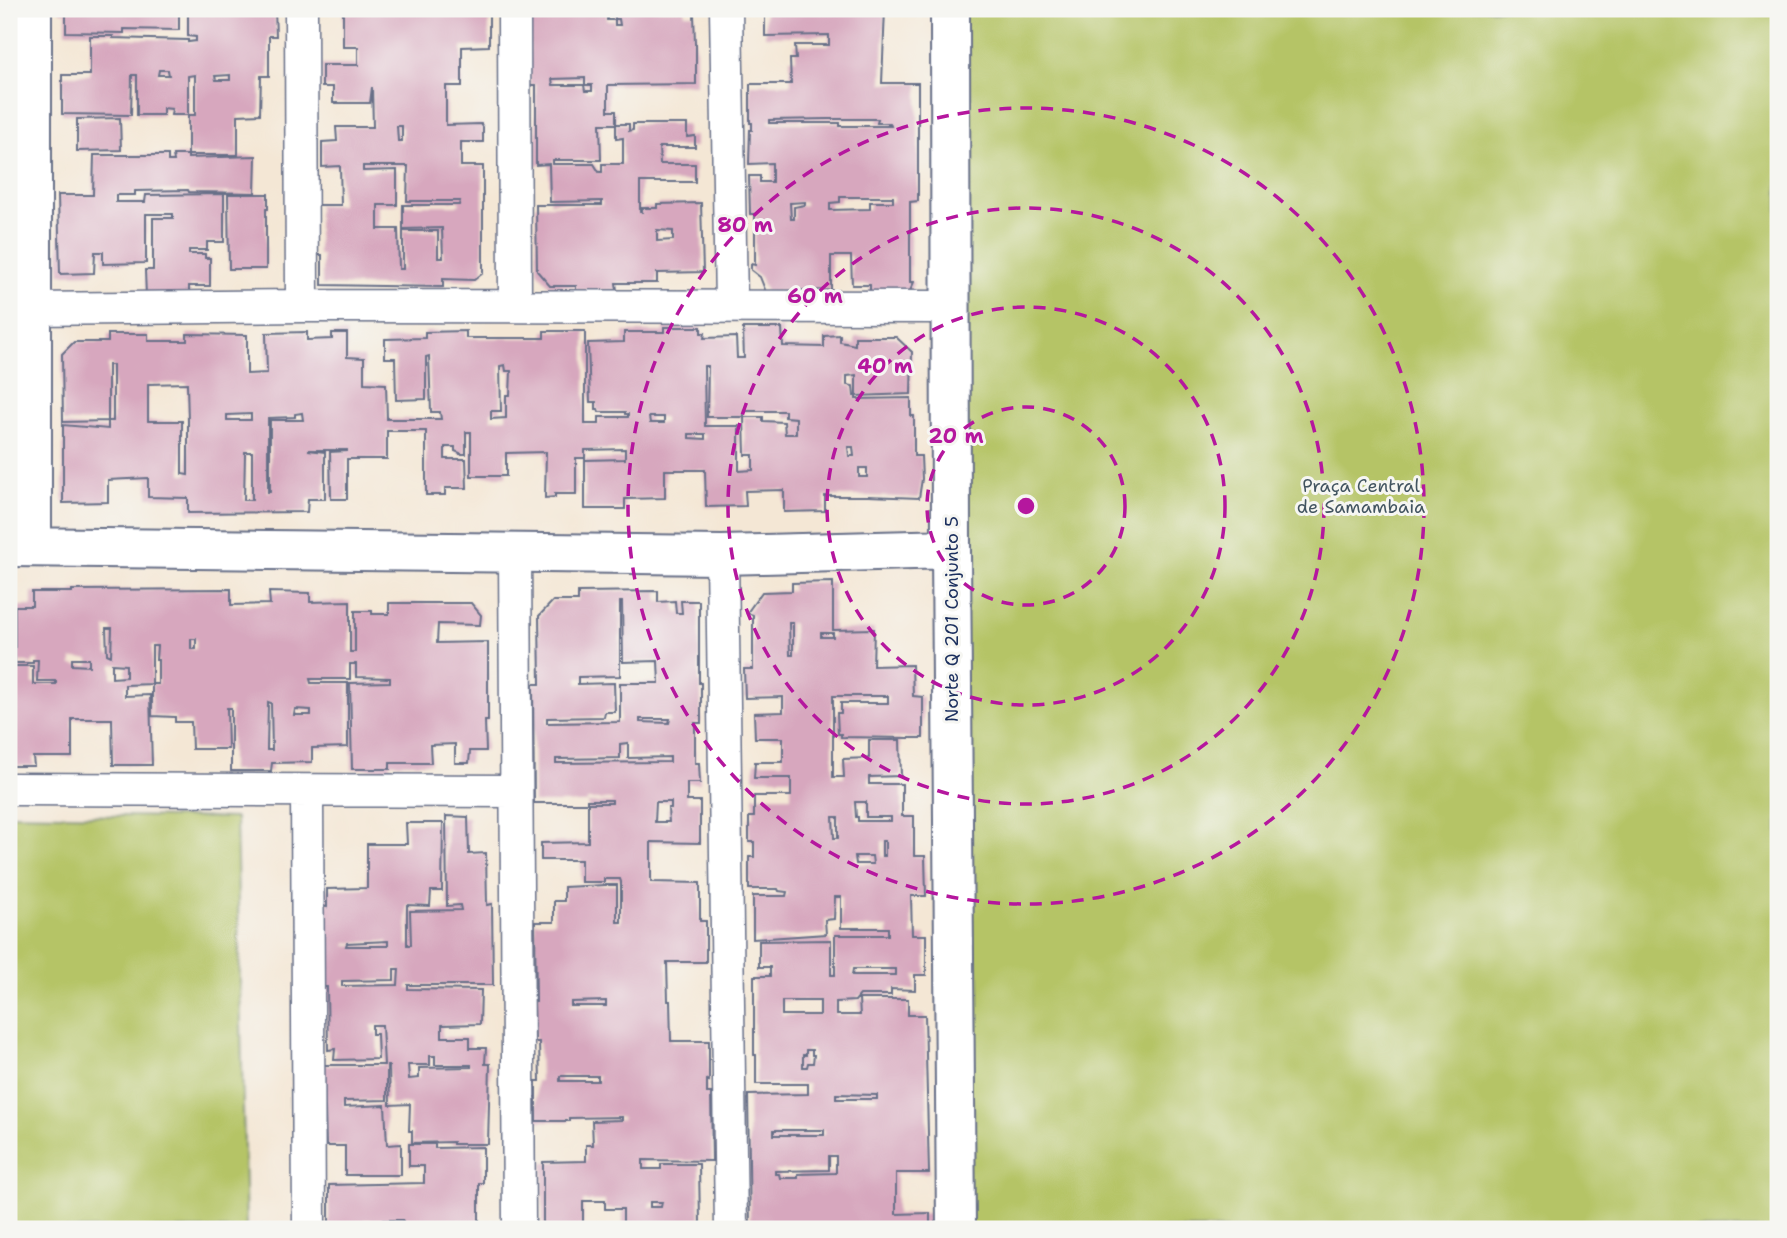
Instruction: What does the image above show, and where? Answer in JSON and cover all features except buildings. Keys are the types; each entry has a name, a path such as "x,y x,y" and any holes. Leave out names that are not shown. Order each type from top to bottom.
{"street":[{"path":"32,9 33,309 20,547 722,555 951,549"},
{"path":"301,9 302,306"},
{"path":"514,9 515,306"},
{"path":"726,9 731,305"},
{"name":"Norte Q 201 Conjunto 5","path":"950,9 956,1229"},
{"path":"33,309 731,305 951,307"},
{"path":"515,553 519,1229"},
{"path":"722,555 731,1229"},
{"path":"9,789 516,790"},
{"path":"307,791 309,1229"}],"green space":[{"name":"Praça Central de Samambaia","path":"942,9 1778,9 1778,1229 947,1229"},
{"path":"9,814 236,818 246,1229 9,1229"}]}
